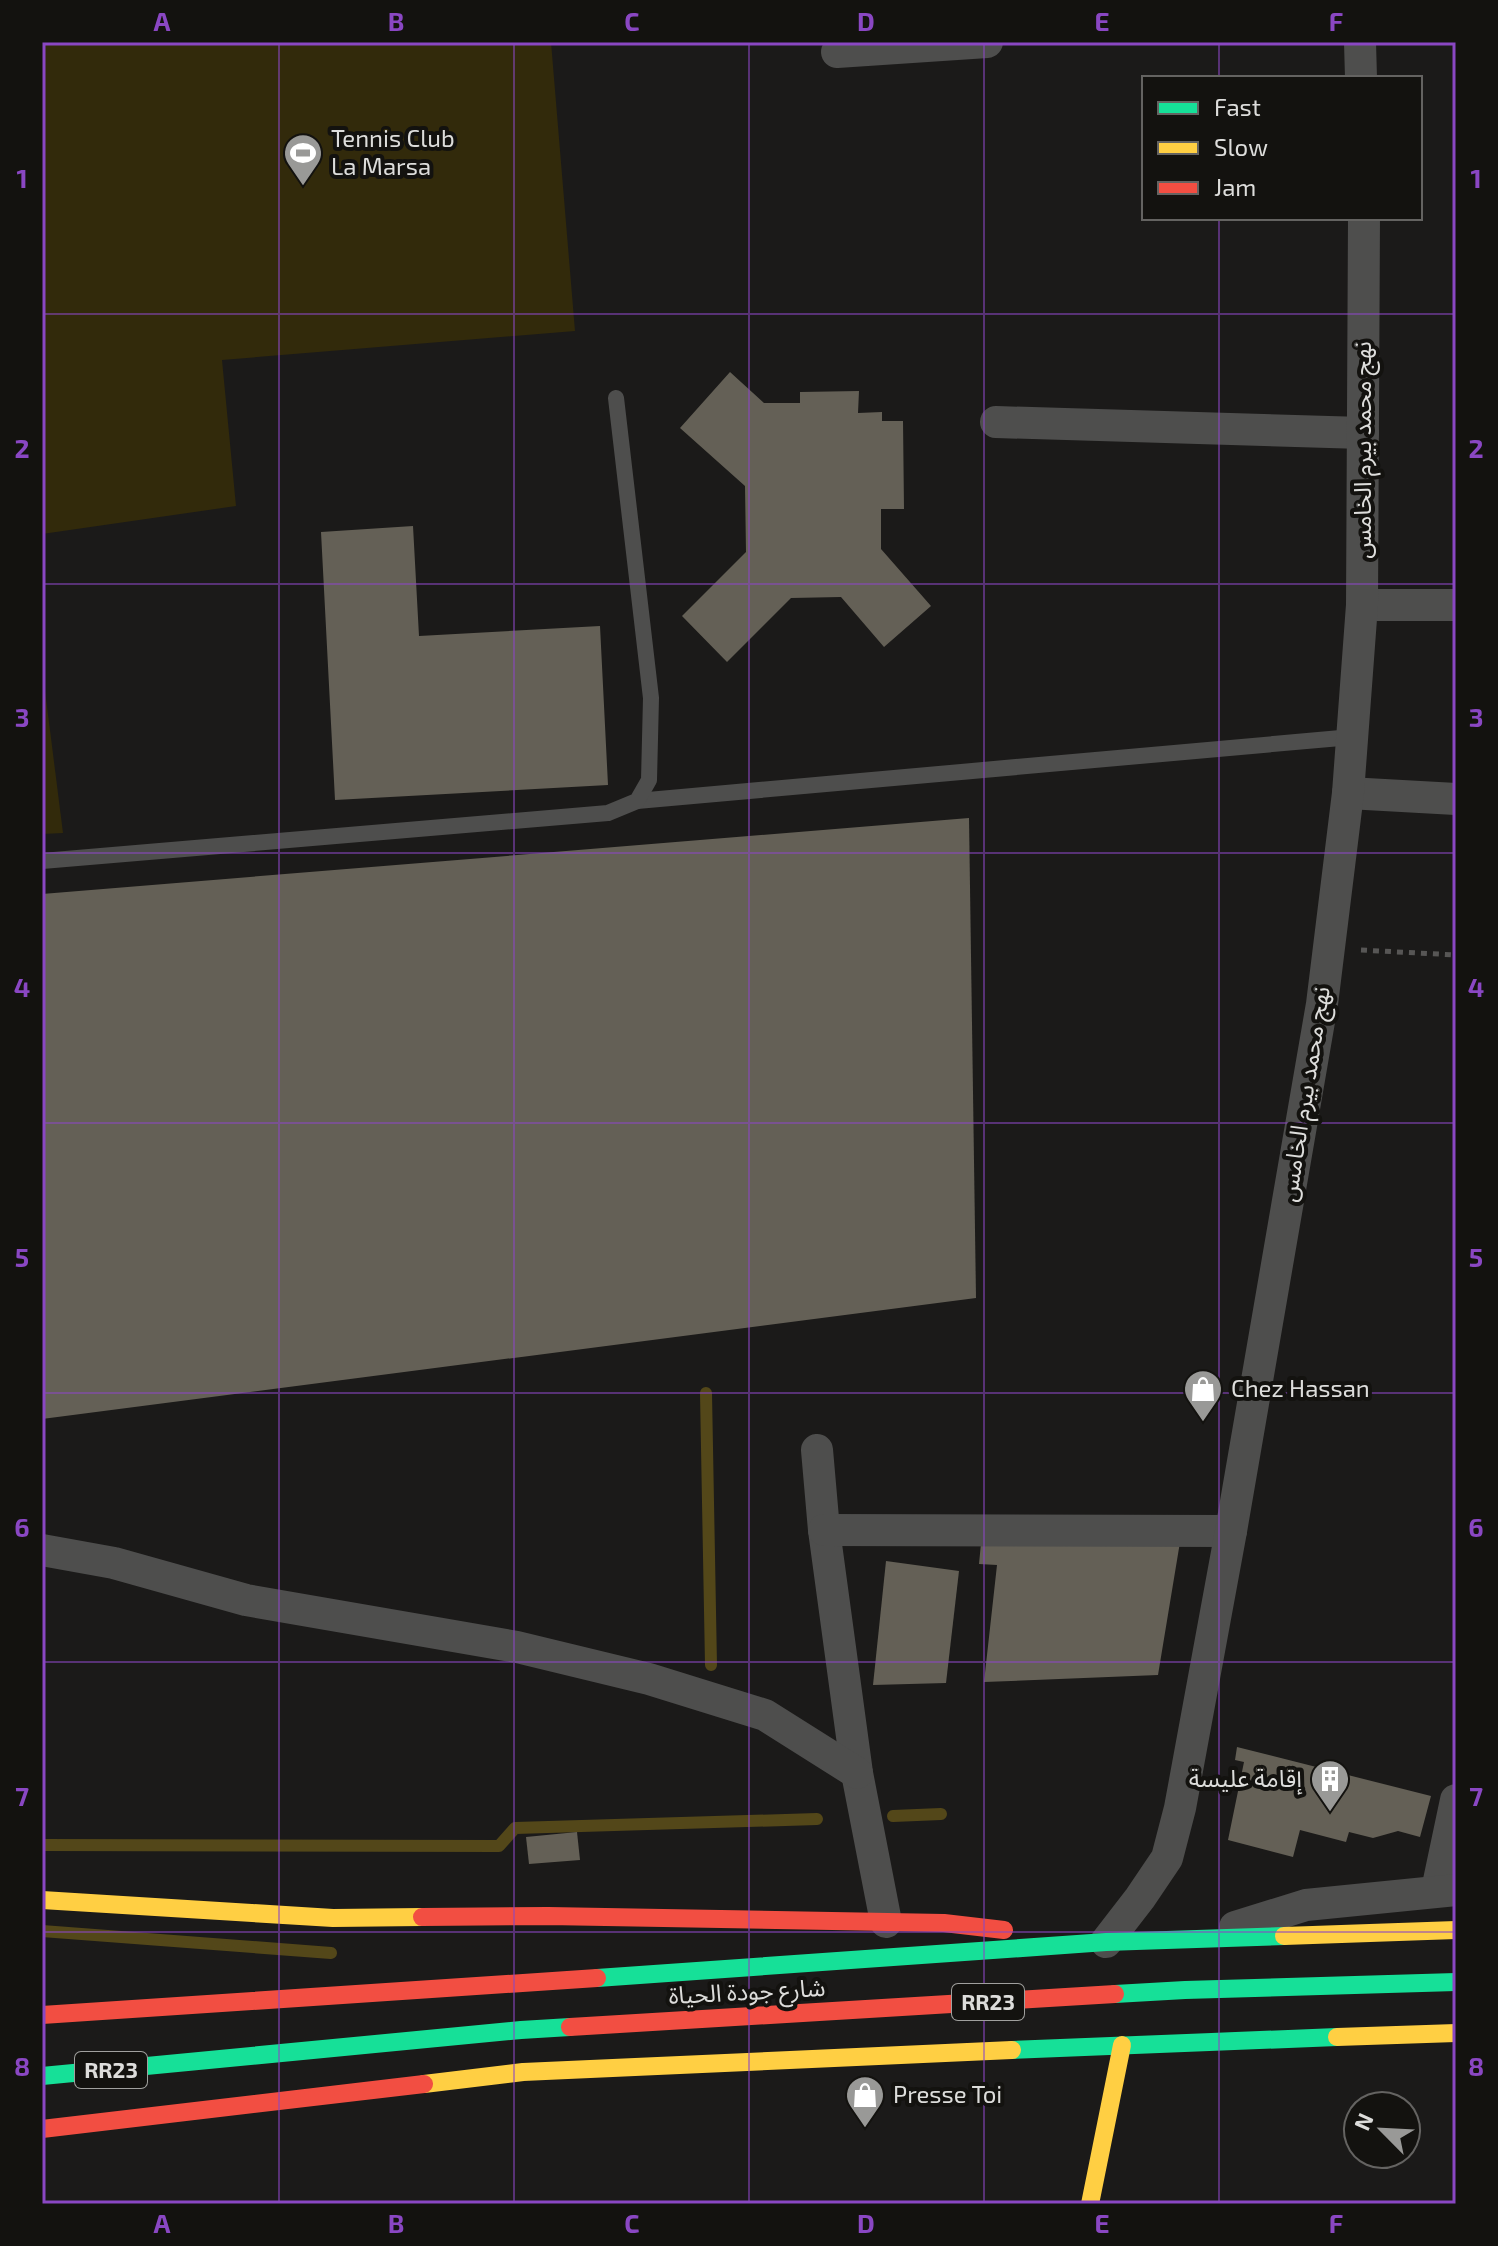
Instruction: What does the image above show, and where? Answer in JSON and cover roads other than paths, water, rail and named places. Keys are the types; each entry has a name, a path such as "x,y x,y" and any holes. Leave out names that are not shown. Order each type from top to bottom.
{"main road":[{"path":"42,1900 333,1918 548,1916 944,1923 1106,1942"},
{"name":"شارع جودة الحياة","path":"42,2015 1106,1942 1456,1930"},
{"name":"شارع جودة الحياة","path":"42,2076 521,2030 1185,1990 1456,1982"},
{"path":"42,2129 523,2072 1456,2033"},
{"path":"1090,2204 1122,2045"}],"street":[{"path":"837,52 987,42"},
{"path":"1360,42 1361,76"},
{"name":"نهج محمد بيرم الخامس","path":"1106,1942 1167,1858 1180,1808 1319,1020 1348,793 1362,605 1364,220"},
{"path":"996,422 1363,433"},
{"path":"1362,605 1456,605"},
{"path":"1348,793 1456,799"},
{"path":"817,1450 824,1530 857,1773 886,1922"},
{"path":"824,1530 1231,1531"},
{"path":"42,1550 114,1563 246,1600 517,1647 649,1679 765,1715 857,1773"},
{"path":"1202,1938 1306,1905 1446,1890 1456,1800"}],"lane":[{"path":"616,398 651,698 649,780 637,801"},
{"path":"42,861 608,813 637,801 1352,737"}],"waterway":[{"path":"706,1393 711,1665"},
{"path":"893,1816 941,1814"},
{"path":"42,1845 499,1846 515,1828 817,1819"},
{"path":"42,1931 331,1953"}],"place":[{"name":"Tennis Club La Marsa","path":"303,187"},
{"name":"Chez Hassan","path":"1203,1423"},
{"name":"إقامة عليسة","path":"1330,1813"},
{"name":"Presse Toi","path":"865,2129"}]}
